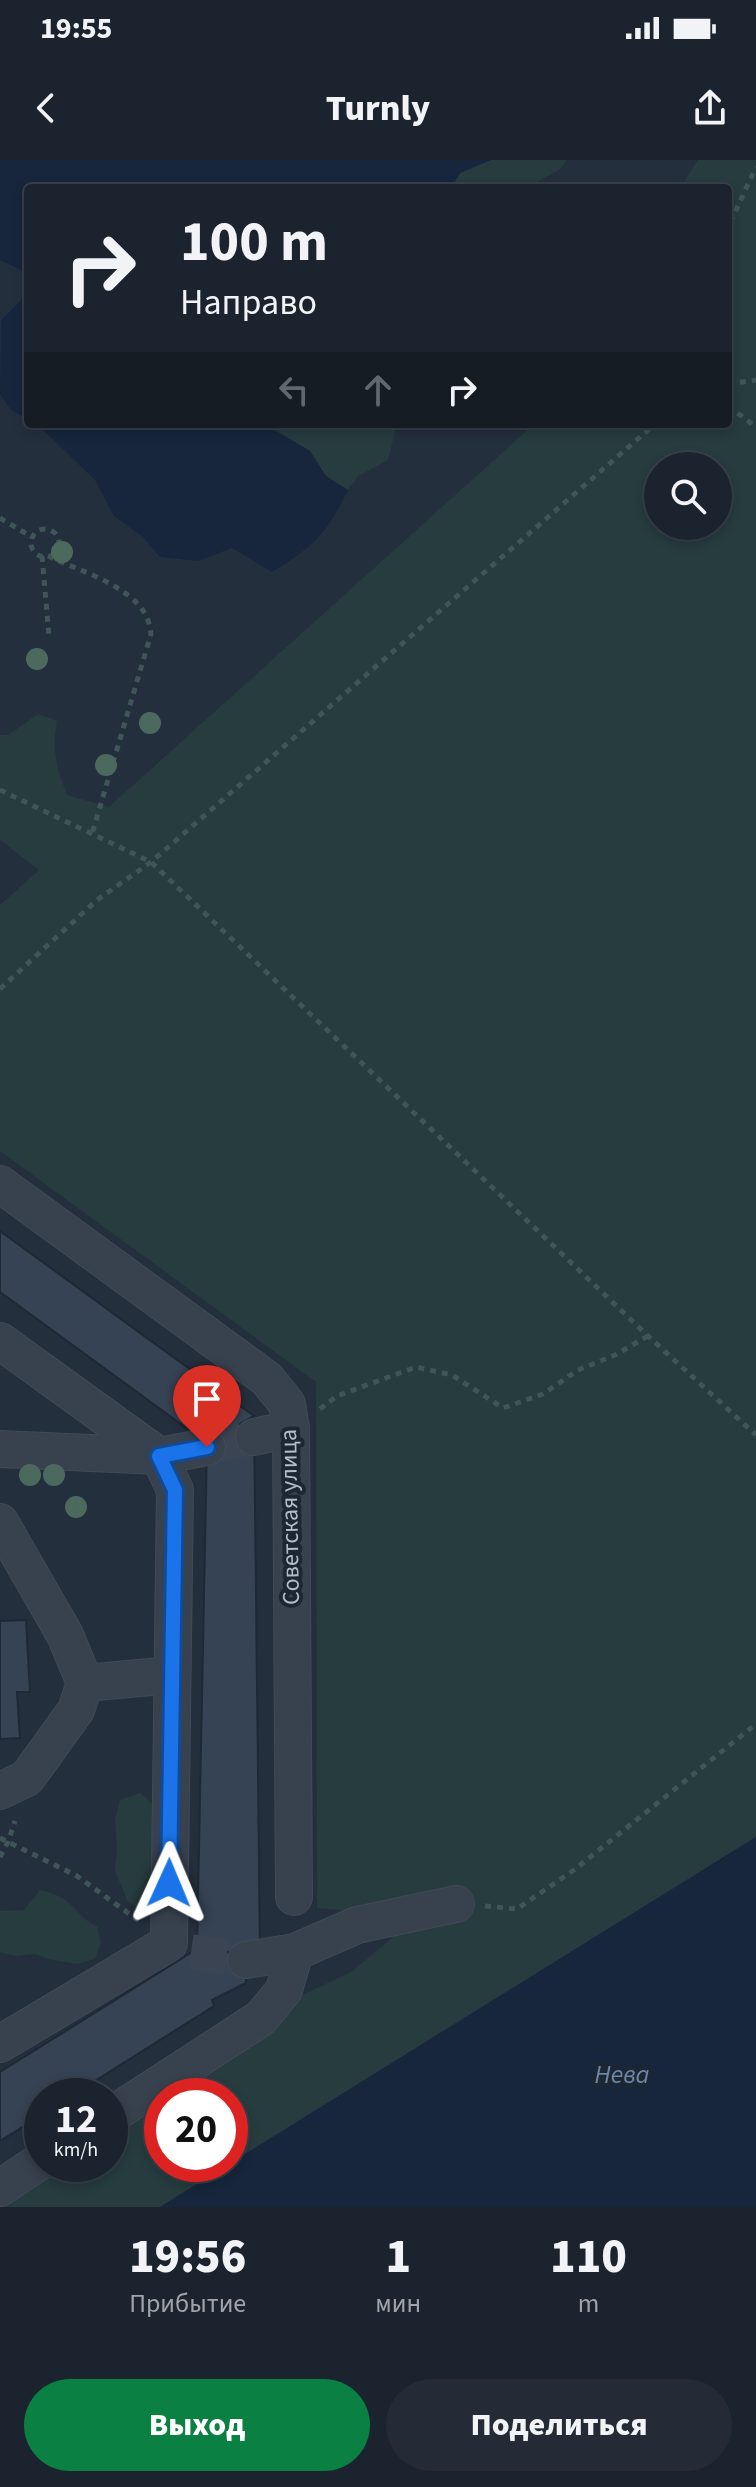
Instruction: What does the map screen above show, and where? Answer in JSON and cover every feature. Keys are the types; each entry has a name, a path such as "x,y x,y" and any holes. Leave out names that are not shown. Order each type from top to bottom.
{"street":[{"name":"Советская улица","path":"0,1184 267,1379 287,1404 291,1429 294,1897"},
{"path":"0,1341 159,1456 175,1490 172,1675 180,1947 0,2044"},
{"path":"254,1437 291,1429"},
{"path":"0,1449 159,1456 207,1447"},
{"path":"0,1522 65,1635 85,1683 76,1710 27,1778 0,1791"},
{"path":"85,1683 172,1675"},
{"path":"246,1960 295,1952 357,1925 456,1904"},
{"path":"128,2104 261,2018 284,1990 295,1952"},
{"path":"0,2188 24,2172"}],"path":[{"path":"732,219 756,167"},
{"path":"732,383 756,380"},
{"path":"732,409 756,427"},
{"path":"0,989 97,900 151,862 650,428"},
{"path":"0,518 32,537"},
{"path":"45,556 58,550 59,542 57,535 44,528 32,537 33,551 118,588 136,602 146,616 151,634 92,834"},
{"path":"45,556 49,636"},
{"path":"0,790 151,862 756,1435"},
{"path":"291,1429 337,1396 416,1367 452,1375 503,1408 543,1394 578,1370 615,1355 648,1336"},
{"path":"456,1904 517,1909 574,1870 756,1724"},
{"path":"0,1838 77,1876 180,1947"}],"green space":[{"path":"491,160 567,160 559,170 533,184 453,184 460,173"},
{"path":"698,160 756,160 756,1837 248,2152 248,2078 175,2078 304,1994 353,1971 417,1917 317,1908 316,1382 0,1151 0,905 39,870 0,840 0,735 8,735 38,714 57,721 56,759 67,795 109,807 530,428 732,428 732,184 683,184"},
{"path":"271,428 396,428 388,460 358,476 348,490 326,477 310,451"},
{"path":"140,1793 156,1809 159,1829 149,1901 138,1908 128,1902 115,1871 115,1820 120,1800"},
{"path":"40,1890 64,1899 97,1926 101,1943 95,1959 77,1964 36,1954 16,1956 0,1952 0,1911 24,1910"},
{"path":"144,2098 144,2182 200,2182 160,2207 0,2207 0,2189 24,2175 24,2182 128,2182 128,2108"}],"water":[{"path":"0,160 491,160 460,173 453,184 24,184 24,271 0,260"},
{"path":"24,297 24,417 11,410 0,394 1,320"},
{"path":"41,428 271,428 310,451 326,476 348,490 318,538 272,572 232,548 198,561 160,557 143,537 114,516 95,480"},
{"name":"Нева","path":"756,1837 756,2207 160,2207 200,2182 248,2182 248,2152"}],"building":[{"path":"0,1231 254,1416 207,1443 0,1292"},
{"path":"254,1416 260,1952 245,1954 197,1949 207,1443"},
{"path":"26,1620 30,1692 17,1692 20,1738 0,1739 0,1621"},
{"path":"197,1949 245,1954 246,1983 212,2000 214,2006 100,2078 24,2078 24,2126 0,2141 0,2072"}],"tunnel":[{"path":"207,1447 254,1437"},
{"path":"191,1952 246,1960"}],"route":[{"path":"169,1883 175,1490 159,1456 207,1447"}]}
